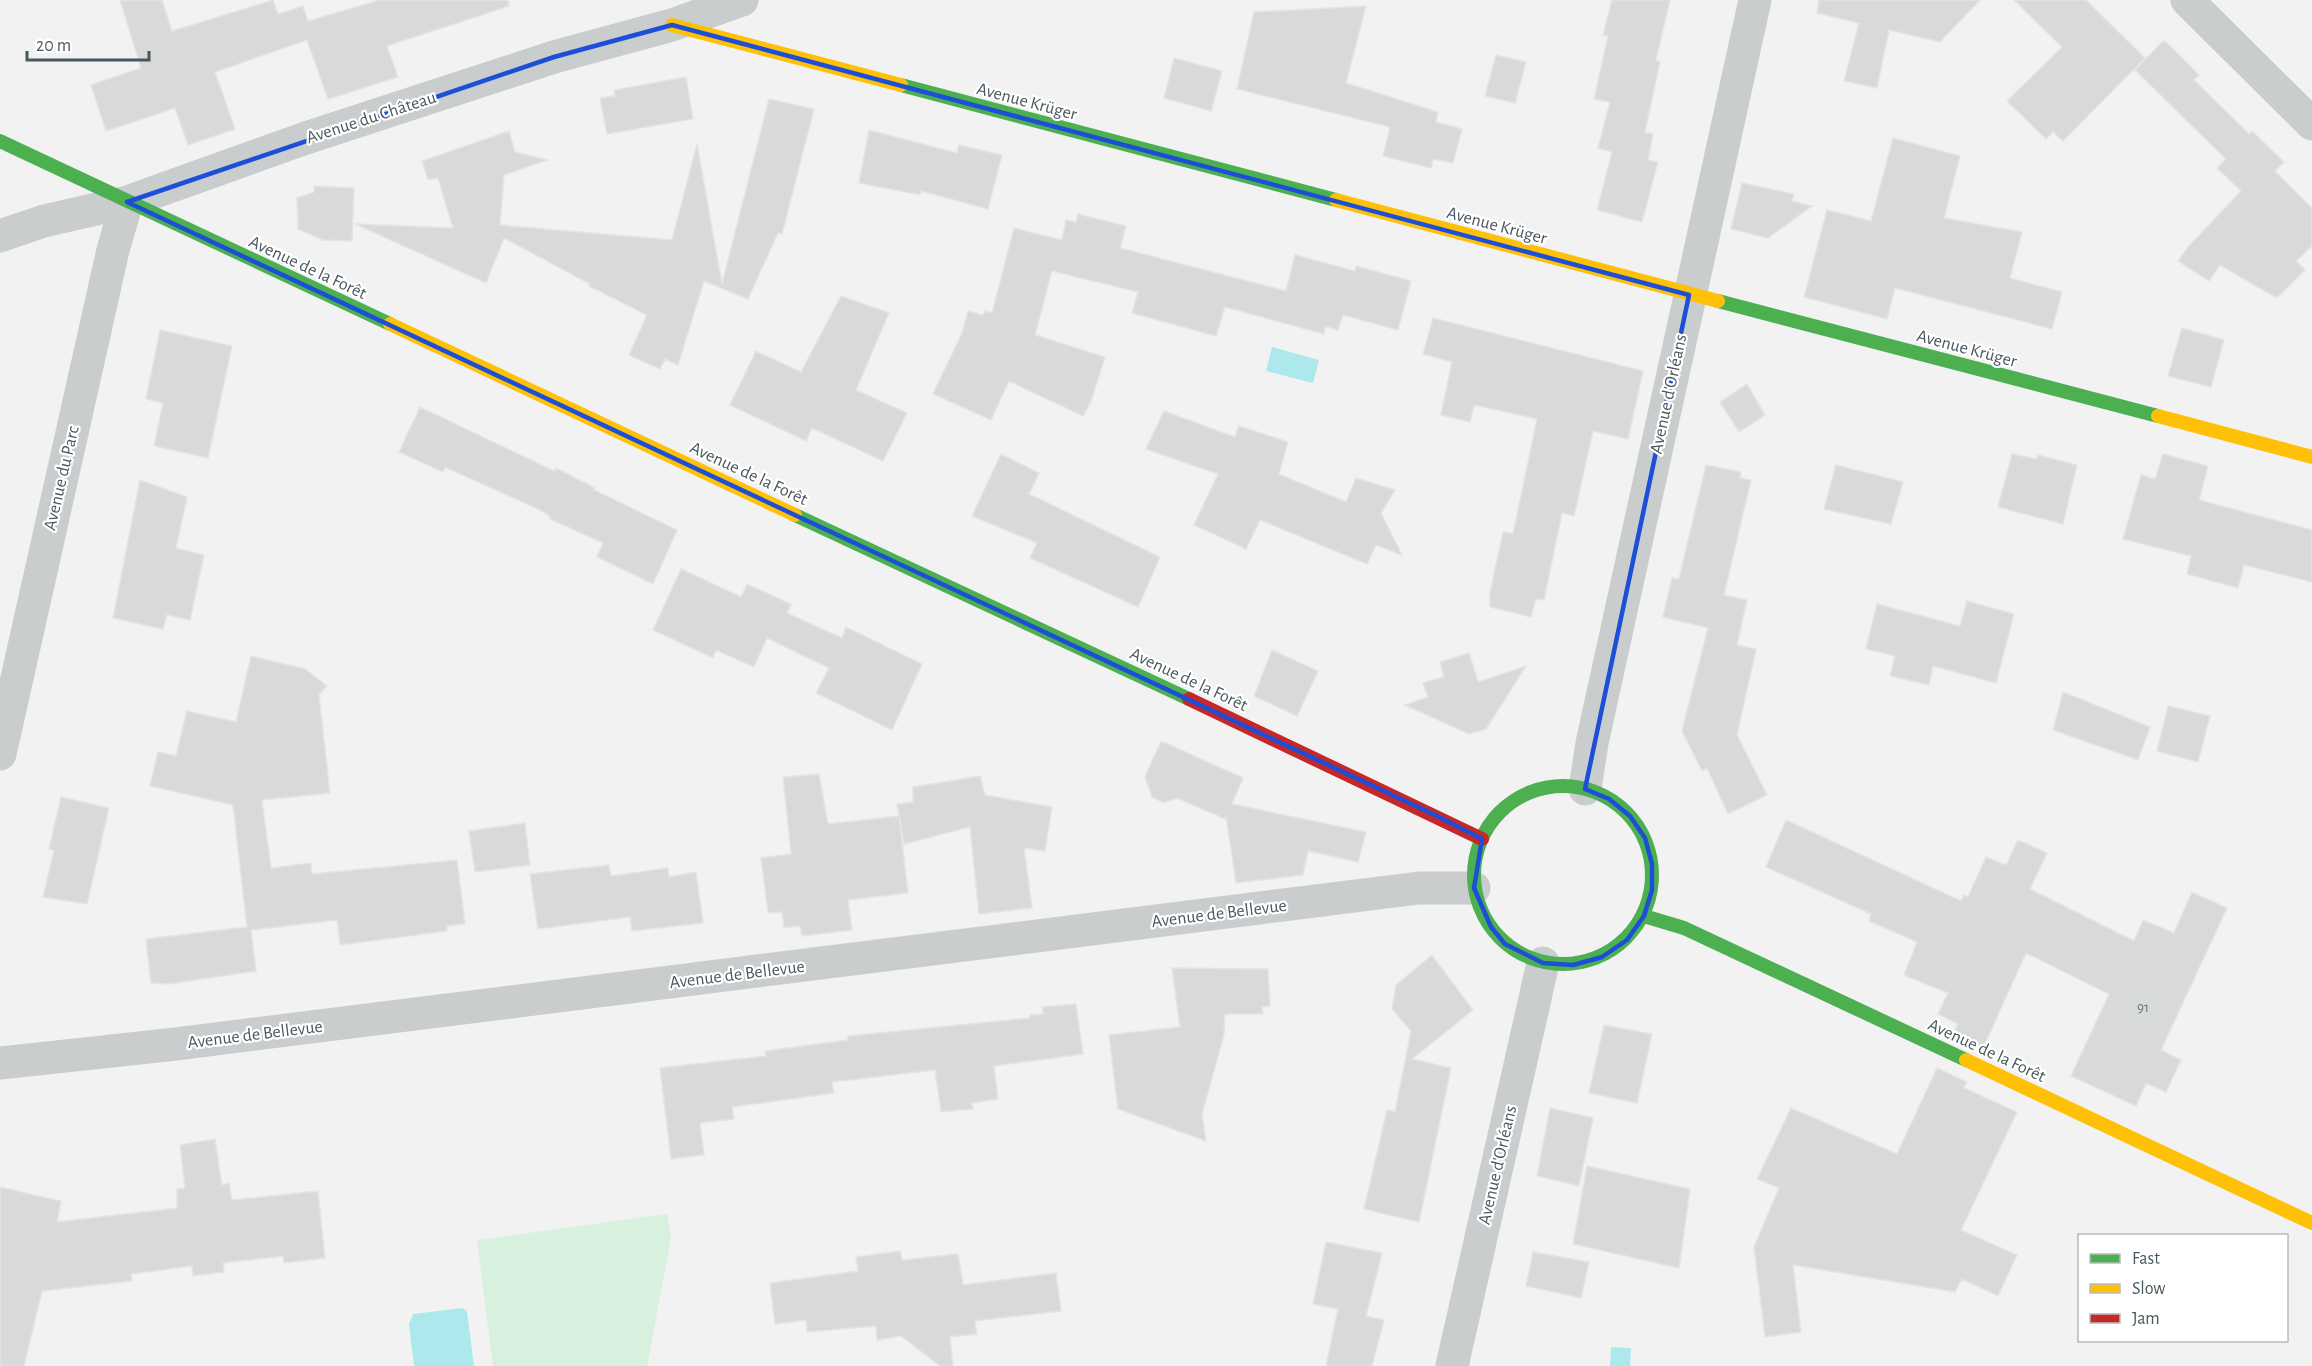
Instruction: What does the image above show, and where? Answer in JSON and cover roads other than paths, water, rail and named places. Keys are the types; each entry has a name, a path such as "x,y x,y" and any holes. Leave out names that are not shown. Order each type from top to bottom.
{"street":[{"name":"Avenue du Château","path":"0,236 44,221 127,202 306,138 543,61 672,26 742,0"},
{"name":"Avenue d'Orléans","path":"1585,789 1595,731 1755,0"},
{"path":"2187,0 2312,124"},
{"name":"Avenue Krüger","path":"672,26 2312,457"},
{"name":"Avenue de la Forêt","path":"0,141 1482,839"},
{"name":"Avenue du Parc","path":"0,754 108,272 127,202"},
{"path":"1545,786 1585,789 1609,799 1630,816 1645,838 1652,872 1652,890 1644,916 1627,940 1602,957 1573,965 1544,963 1523,956 1505,944 1485,918 1474,888 1475,863 1482,839 1495,818 1527,792 1545,786"},
{"name":"Avenue de Bellevue","path":"0,1063 176,1044 1419,888 1474,888"},
{"name":"Avenue de la Forêt","path":"1644,916 1684,928 2312,1223"},
{"name":"Avenue d'Orléans","path":"1452,1366 1544,963"}],"water":[{"path":"1272,347 1319,360 1313,383 1266,371"},
{"path":"463,1308 467,1312 474,1366 414,1366 409,1324 413,1314"},
{"path":"1611,1347 1631,1348 1630,1366 1610,1366"}]}
